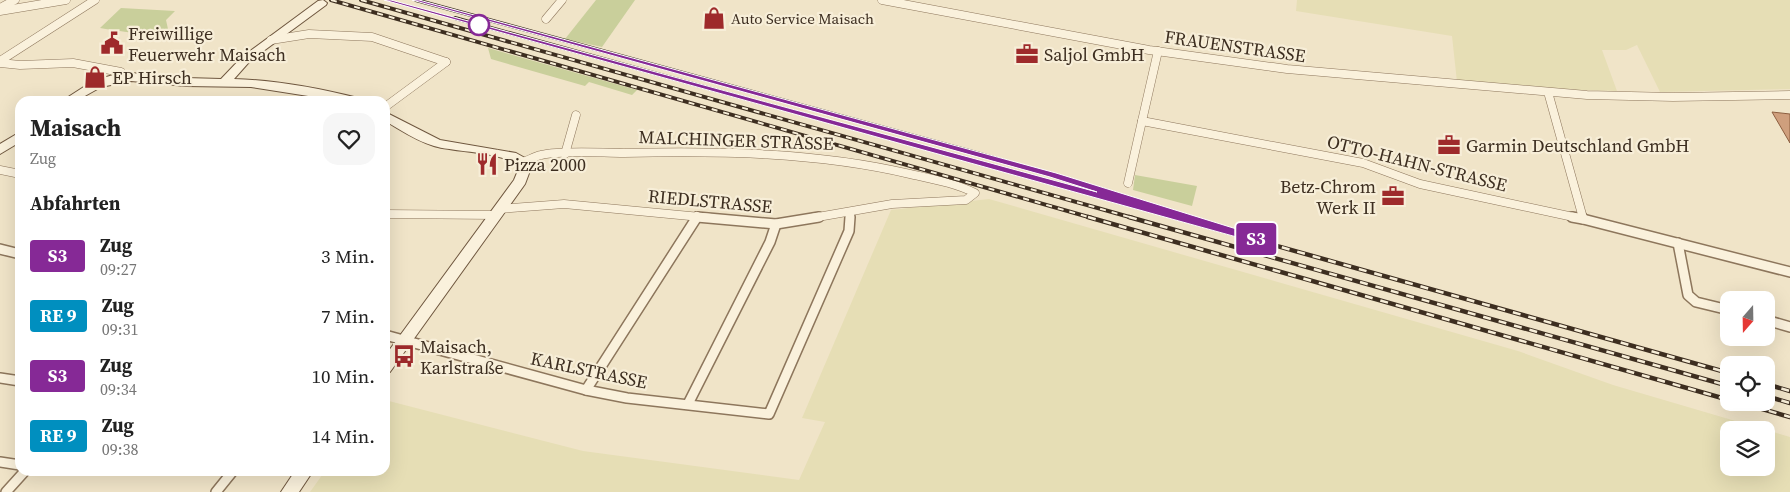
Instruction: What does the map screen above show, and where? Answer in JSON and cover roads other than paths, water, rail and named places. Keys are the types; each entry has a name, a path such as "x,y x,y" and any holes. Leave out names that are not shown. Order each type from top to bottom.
{"street":[{"path":"0,10 15,0"},
{"path":"0,10 66,0"},
{"path":"0,62 95,0"},
{"path":"546,19 562,0"},
{"name":"FRAUENSTRASSE","path":"882,0 1158,51 1287,69 1587,95 1673,98 1790,95"},
{"path":"228,82 240,68 271,40 322,3"},
{"path":"271,40 309,34 372,37 446,62 390,103"},
{"path":"1128,183 1158,51"},
{"path":"0,62 85,64 121,72 122,77"},
{"path":"208,83 240,68"},
{"path":"240,68 252,83"},
{"path":"77,96 97,84 122,77 208,83 252,83 334,96"},
{"path":"1548,92 1583,219"},
{"path":"565,154 576,116"},
{"path":"390,119 434,142 465,150 509,154 523,162 525,168 524,174 390,361"},
{"name":"OTTO-HAHN-STRASSE","path":"1142,121 1364,163 1380,168 1398,178 1420,184 1583,219 1790,272"},
{"path":"0,150 15,140"},
{"name":"MALCHINGER STRASSE","path":"523,162 541,155 565,154 677,152 767,154 840,160 961,186 975,193"},
{"path":"0,170 15,173"},
{"name":"RIEDLSTRASSE","path":"390,214 497,212 564,204 776,224 892,204 966,200 975,193"},
{"name":"KARLSTRASSE","path":"390,336 586,390 627,398 769,414 849,231 850,212"},
{"path":"586,390 697,216"},
{"path":"688,404 770,242 776,224"},
{"path":"1678,243 1688,295 1696,302 1720,308"},
{"path":"0,249 15,253"},
{"path":"1775,323 1790,327"},
{"path":"0,378 15,380"},
{"path":"0,462 15,464"},
{"path":"6,492 20,476"},
{"path":"216,492 230,476"},
{"path":"289,492 301,476"}],"railway":[{"path":"331,0 1092,218"},
{"path":"361,0 1133,218"},
{"path":"416,0 980,154 1107,191"},
{"path":"455,18 1178,218"},
{"path":"1088,217 1720,397"},
{"path":"1129,217 1720,383"},
{"path":"1174,217 1720,370"},
{"path":"1775,387 1790,391"},
{"path":"1775,399 1790,403"},
{"path":"1769,411 1790,417"}],"train":[{"name":"S3","path":"388,0 1269,243 1053,175 416,0"}],"place":[{"name":"Auto Service Maisach","path":"714,18"},
{"name":"Freiwillige Feuerwehr Maisach","path":"112,43"},
{"name":"Saljol GmbH","path":"1027,54"},
{"name":"EP Hirsch","path":"95,77"},
{"name":"Garmin Deutschland GmbH","path":"1449,145"},
{"name":"Pizza 2000","path":"487,164"},
{"name":"Betz-Chrom Werk II","path":"1393,196"},
{"name":"Maisach, Karlstraße","path":"404,356"}]}
